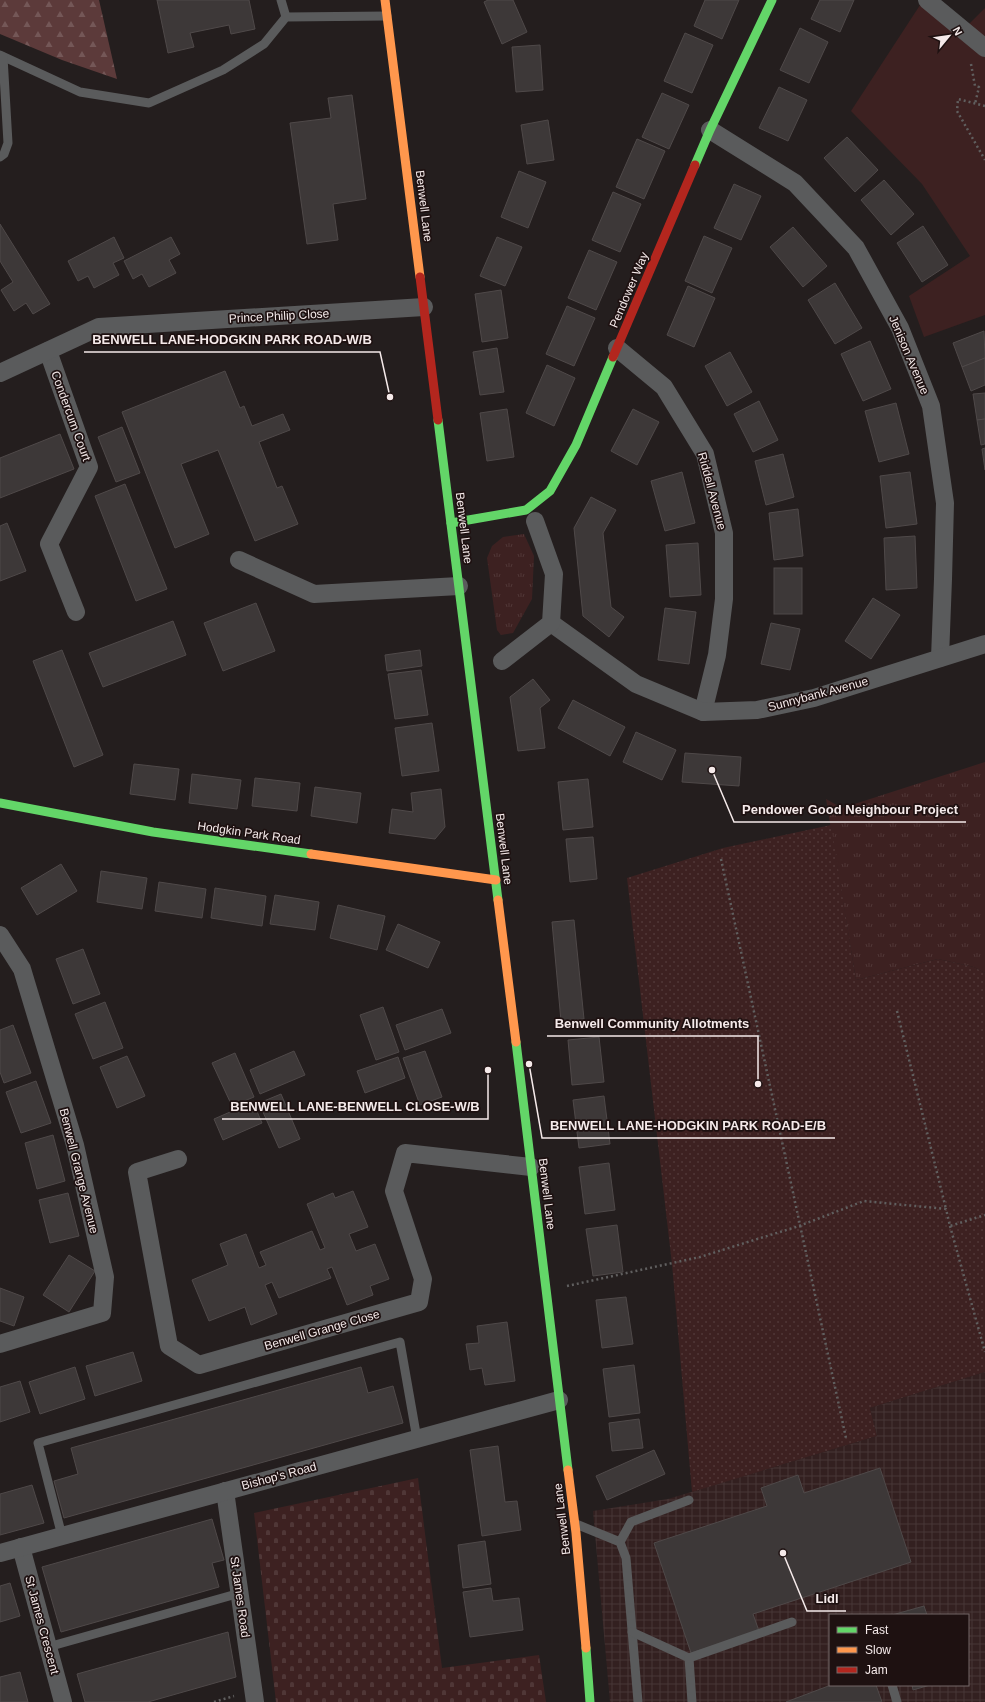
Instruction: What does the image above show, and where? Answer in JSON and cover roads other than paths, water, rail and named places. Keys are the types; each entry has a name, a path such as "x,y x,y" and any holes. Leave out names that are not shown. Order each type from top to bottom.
{"main road":[{"name":"Benwell Lane","path":"385,0 547,1290 559,1400 575,1523 590,1702"},
{"name":"Pendower Way","path":"451,523 526,510 550,491 576,445 710,130 772,0"},
{"name":"Hodgkin Park Road","path":"0,803 153,832 496,880"}],"street":[{"path":"927,0 982,45"},
{"name":"Jenison Avenue","path":"710,130 795,183 856,248 900,328 931,406 945,503 944,579 940,658"},
{"name":"Prince Philip Close","path":"0,373 99,327 424,307"},
{"name":"Riddell Avenue","path":"617,348 664,387 704,454 724,533 724,599 717,655 703,712"},
{"name":"Condercum Court","path":"48,351 89,466 49,544 76,612"},
{"path":"502,661 551,623 554,574 535,521"},
{"path":"239,560 314,594 459,586"},
{"name":"Sunnybank Avenue","path":"551,623 636,684 703,712 757,710 814,698 985,644"},
{"name":"Benwell Grange Avenue","path":"0,935 22,969 31,998 75,1145 105,1278 102,1313 0,1344"},
{"name":"Benwell Grange Close","path":"178,1160 137,1172 169,1346 199,1365 419,1302 423,1279 394,1191 405,1153 531,1167"},
{"name":"Bishop's Road","path":"0,1553 559,1400"},
{"name":"St James Road","path":"225,1491 255,1702"},
{"name":"St James Crescent","path":"21,1547 63,1702"}],"lane":[{"path":"281,0 286,18"},
{"path":"0,157 4,154 8,144 1,56 80,92 149,103 228,66 264,44 286,18 387,16"},
{"path":"62,1536 38,1443 400,1342 417,1438"},
{"path":"620,1542 631,1522 689,1500"},
{"path":"575,1523 620,1542 626,1558 638,1702"},
{"path":"48,1646 240,1593"},
{"path":"632,1632 689,1658 792,1622"},
{"path":"689,1658 692,1702"},
{"path":"892,1686 897,1702"}],"place":[{"name":"BENWELL LANE-HODGKIN PARK ROAD-W/B","path":"390,397"},
{"name":"Pendower Good Neighbour Project","path":"712,770"},
{"name":"BENWELL LANE-HODGKIN PARK ROAD-E/B","path":"529,1064"},
{"name":"BENWELL LANE-BENWELL CLOSE-W/B","path":"488,1070"},
{"name":"Benwell Community Allotments","path":"758,1084"},
{"name":"Lidl","path":"783,1553"}]}
